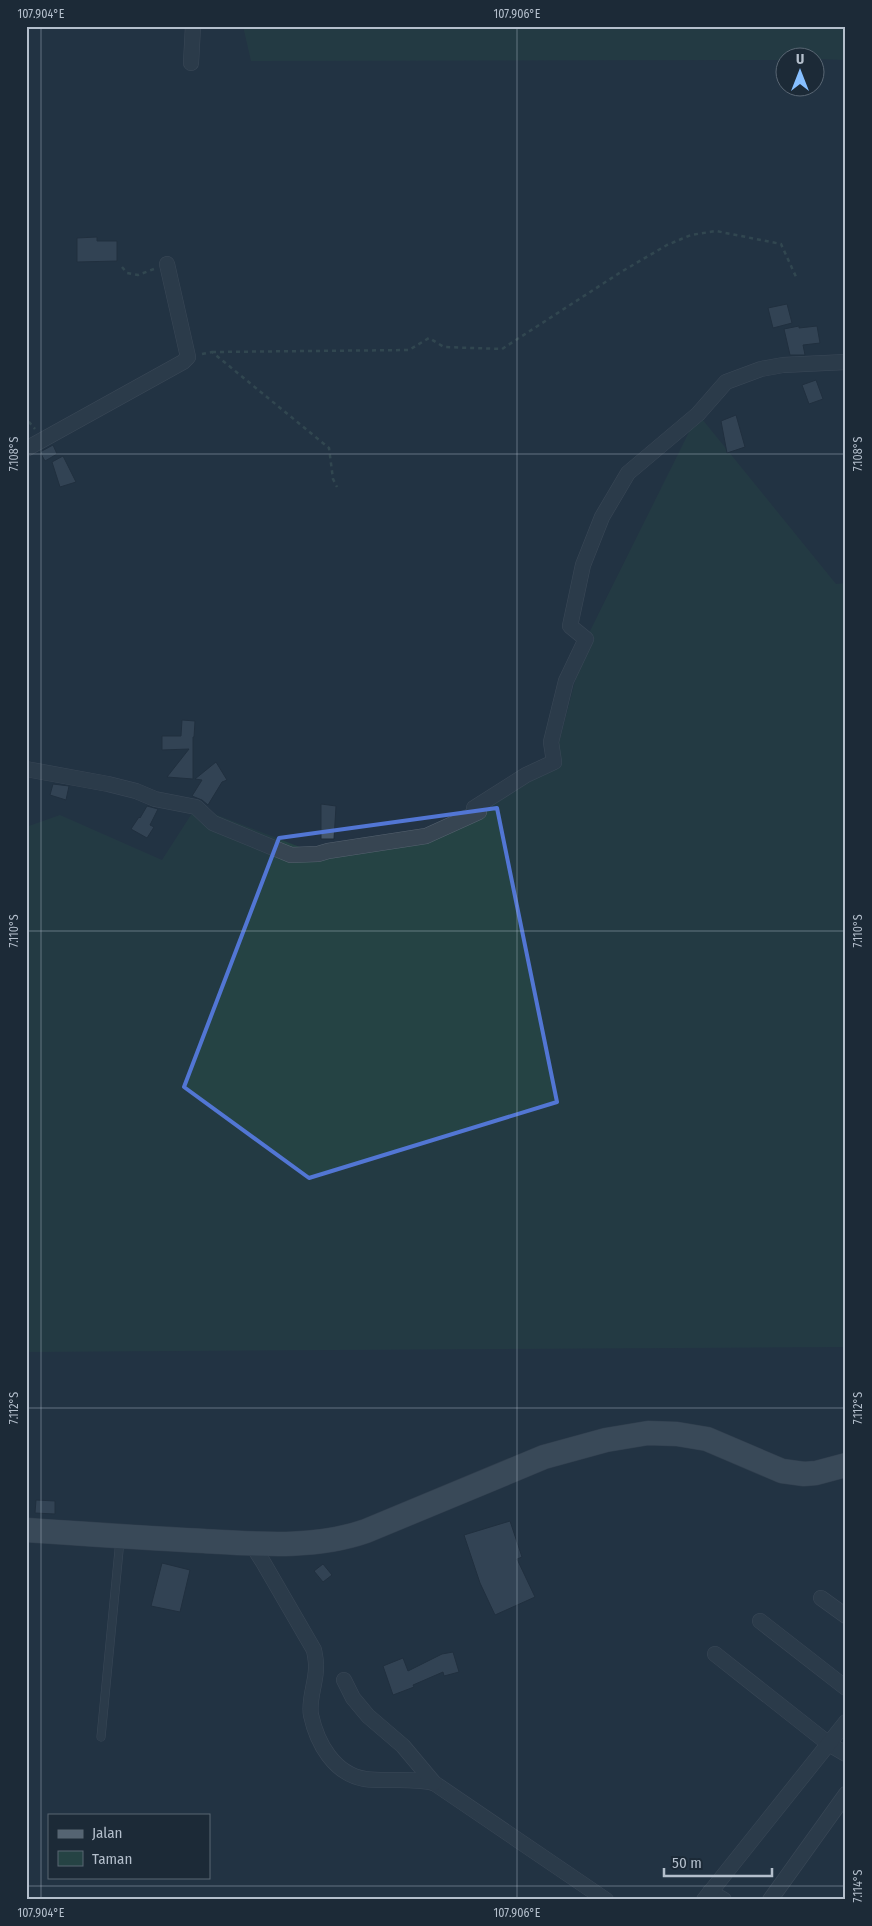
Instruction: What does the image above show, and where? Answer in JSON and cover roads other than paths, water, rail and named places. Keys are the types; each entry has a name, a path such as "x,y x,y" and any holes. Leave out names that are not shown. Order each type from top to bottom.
{"main road":[{"path":"26,1530 250,1543 326,1542 346,1538 544,1457 606,1440 648,1432 707,1439 782,1471 804,1474 816,1473 846,1465"}],"street":[{"path":"191,63 194,26"},
{"path":"26,449 183,362 188,356 167,264"},
{"path":"26,769 108,784 155,799 196,806 213,823 291,855 318,854 426,836 479,812 474,808 526,775 554,762 551,742 566,680 586,638 570,626 582,565 602,517 628,473 698,414 726,382 761,369 783,365 846,362"},
{"path":"250,1543 314,1650 316,1666 311,1714 319,1739 328,1756 345,1772 364,1778 407,1779 434,1783"},
{"path":"821,1598 846,1616"},
{"path":"760,1621 846,1688"},
{"path":"715,1654 829,1744 846,1754"},
{"path":"344,1680 352,1698 368,1716 403,1746 434,1783 606,1900"},
{"path":"724,1900 707,1896 846,1722"},
{"path":"770,1900 846,1794"}],"lane":[{"path":"101,1737 121,1537"}]}
